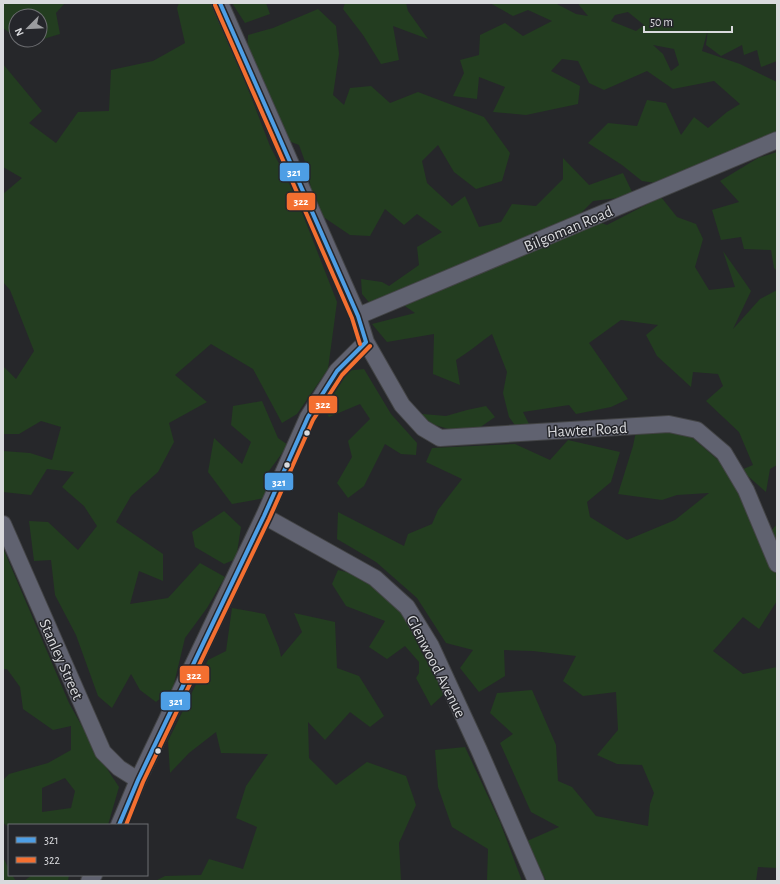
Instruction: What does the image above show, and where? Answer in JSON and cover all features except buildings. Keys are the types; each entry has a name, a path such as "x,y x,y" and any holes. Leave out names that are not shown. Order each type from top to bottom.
{"street":[{"name":"Hawter Road","path":"220,3 358,316 366,342 402,405 424,428 440,438 669,424 697,430 724,452 746,490 777,564"},
{"name":"Bilgoman Road","path":"358,316 777,140"},
{"path":"119,824 138,780 264,516 308,417 337,371 366,342"},
{"name":"Glenwood Avenue","path":"264,516 375,578 407,607 431,646 479,750 536,881"},
{"name":"Stanley Street","path":"3,524 104,752 119,768 138,780"}],"green space":[{"path":"3,3 65,3 56,13 60,34 48,38 48,8 8,8 8,31 3,28"},
{"path":"179,3 215,3 270,146 296,197 337,302 328,369 297,414 282,423 253,369 211,344 175,375 207,402 169,423 174,442 158,472 131,496 116,522 163,554 163,581 139,571 130,604 168,598 200,563 225,577 207,608 185,638 173,688 156,702 140,690 131,674 112,708 98,696 76,635 55,595 51,560 34,561 29,521 48,522 78,550 97,526 84,506 62,487 74,472 47,469 31,495 3,492 3,451 30,453 52,460 61,427 41,421 19,434 3,434 3,366 16,379 34,351 10,290 3,282 3,194 22,178 3,167 3,64 42,111 29,123 56,143 78,112 109,111 111,70 153,61 185,43 177,8"},
{"path":"232,3 266,3 270,14 245,23"},
{"path":"345,3 406,3 408,11 428,39 393,26 399,60 381,64 363,35 343,9"},
{"path":"490,3 555,3 576,14 588,16 579,3 777,3 777,61 761,67 757,50 744,55 742,45 721,56 706,45 708,29 702,51 740,64 777,82 777,139 670,185 642,181 622,165 588,143 608,123 637,126 647,100 666,103 681,135 694,117 708,128 727,112 740,104 714,81 673,89 647,71 604,90 589,83 578,61 562,59 551,71 580,86 578,104 526,115 493,112 505,87 479,77 477,99 453,96 464,73 460,60 479,55 480,35 505,23 523,36 552,21 528,10 513,16","holes":["628,12 644,25 636,31 611,21 615,15","653,45 674,49 679,65 671,71 663,54"]},
{"path":"318,9 336,26 339,54 333,95 344,105 350,88 371,86 390,103 418,92 484,117 510,153 502,181 476,189 454,172 438,145 422,161 427,183 452,206 465,196 479,227 501,222 512,204 536,206 563,179 563,158 589,185 623,173 634,196 593,201 579,215 607,225 661,197 677,217 696,224 703,239 695,267 709,290 735,287 723,251 751,291 733,329 760,299 777,290 777,465 770,469 766,492 741,470 753,465 739,432 706,401 723,386 718,374 693,372 691,387 657,356 646,335 658,325 621,320 589,343 628,399 611,407 576,414 569,405 523,412 533,432 517,428 509,417 503,393 507,372 492,334 456,360 460,385 433,374 434,334 387,342 372,324 415,313 402,304 373,307 362,294 361,279 382,282 389,286 419,265 417,247 442,232 417,214 404,225 385,209 370,236 350,235 313,210 309,173 299,145 281,138 247,53 248,35 273,28"},
{"path":"777,152 777,271 774,268 771,250 744,249 741,237 721,240 712,210 739,202 720,181 758,158"},
{"path":"364,369 391,414 417,443 416,455 401,454 385,444 364,486 348,498 337,483 352,457 348,441 370,419 360,404 329,417 319,401 344,371"},
{"path":"262,401 278,438 288,445 266,475 269,484 265,498 232,504 208,472 214,438 242,464 251,442 231,425 233,406"},
{"path":"486,406 495,417 469,435 428,423 411,413 446,416"},
{"path":"638,421 679,426 726,467 761,543 777,524 777,601 759,629 743,617 713,651 743,674 777,667 777,868 758,867 756,881 546,881 527,841 559,827 531,812 500,743 513,734 490,713 497,693 532,690 556,745 558,781 572,787 596,816 648,826 650,804 654,793 642,765 617,764 597,755 618,730 616,692 583,696 563,681 576,656 533,651 504,650 505,676 479,692 460,668 473,650 446,643 417,598 376,562 337,539 338,512 404,546 408,534 432,524 438,510 462,479 426,462 432,448 515,444 550,460 568,440 620,452 611,482 587,502 590,517 627,540 675,520 709,493 677,495 662,500 618,494 633,446"},
{"path":"224,511 241,527 236,559 224,564 195,547 192,532"},
{"path":"3,548 69,703 98,755 119,787 108,824 8,824 8,826 3,823 3,780 9,774 48,763 71,750 71,726 53,730 23,709 20,687 7,669 3,669","holes":["65,778 75,791 71,808 42,812 42,788"]},
{"path":"338,570 371,578 402,610 422,653 440,685 443,695 431,706 416,678 419,673 419,662 405,646 387,659 369,647 385,621 346,606 332,584"},
{"path":"232,608 265,614 279,648 281,657 302,632 294,613 335,622 337,668 359,676 384,716 370,727 350,712 325,740 308,722 309,758 336,785 367,762 406,776 416,805 399,843 401,881 155,881 165,876 201,875 209,859 243,869 257,827 236,818 246,786 268,754 221,753 216,732 189,753 170,773 168,741 208,660 226,651"},
{"path":"465,747 500,822 522,881 487,881 488,849 452,827 438,787 435,750"},
{"path":"3,857 8,867 8,876 13,876 16,881 3,881"},
{"path":"31,876 69,876 68,881 24,881"}],"transit line":[{"name":"321","path":"220,3 358,316 366,342"},
{"name":"322","path":"215,5 352,318 360,344"},
{"name":"321","path":"119,824 138,780 264,516 308,417 337,371 366,342"},
{"name":"322","path":"126,824 143,782 269,519 313,420 342,375 370,346"}]}
